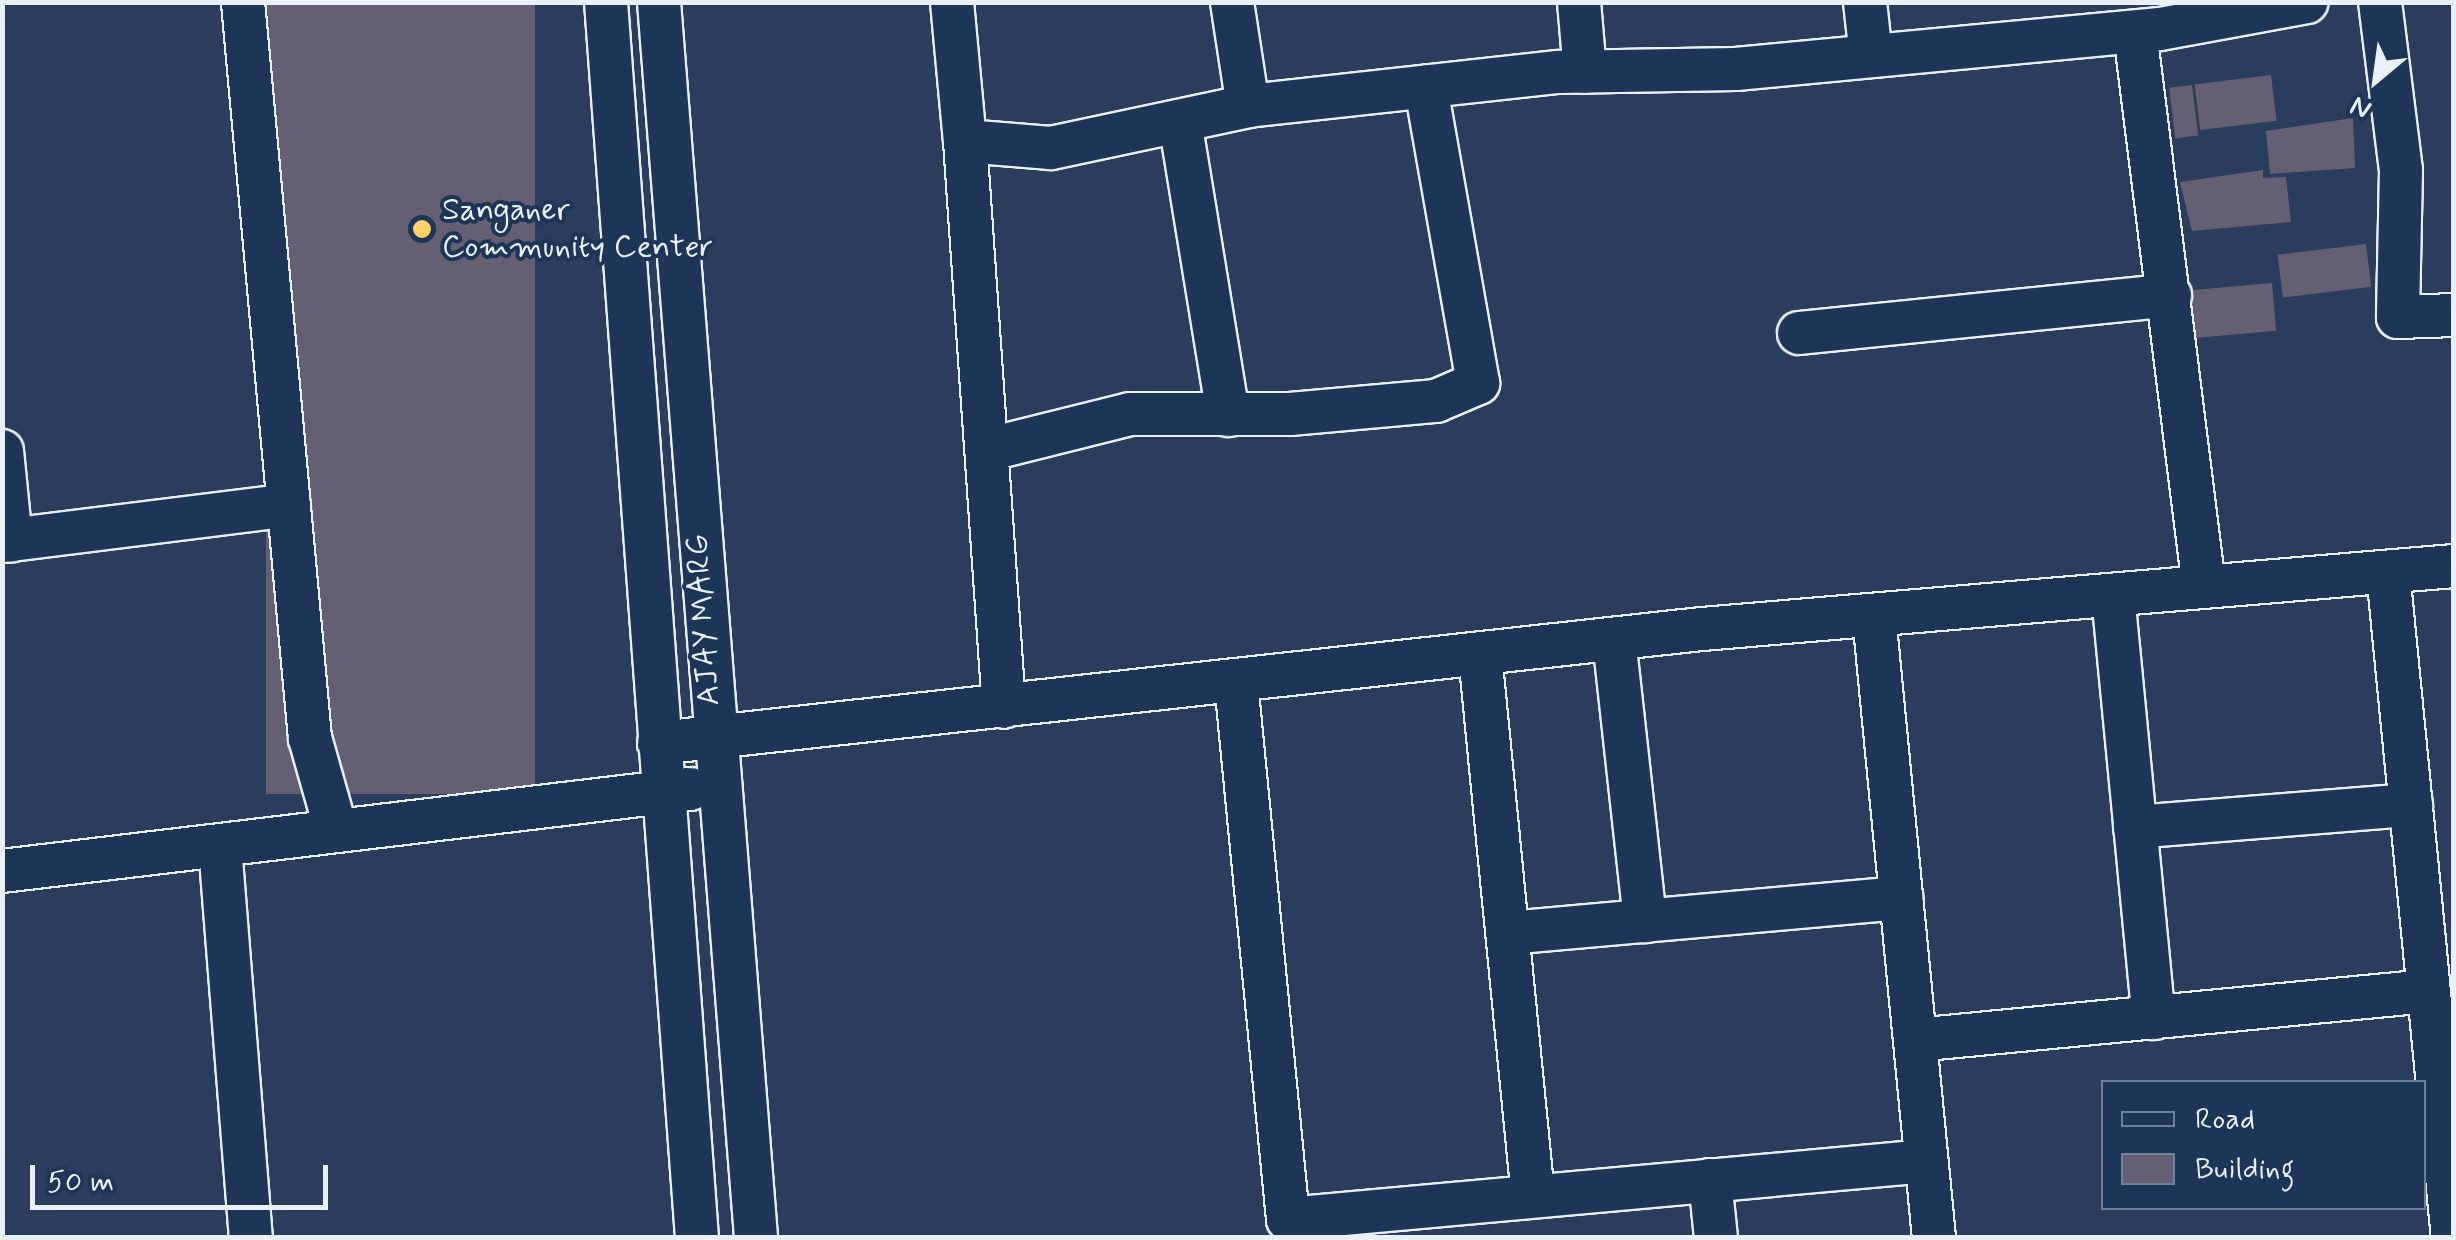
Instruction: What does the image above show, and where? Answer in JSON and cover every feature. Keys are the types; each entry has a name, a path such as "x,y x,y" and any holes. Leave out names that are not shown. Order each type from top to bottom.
{"street":[{"path":"243,2 310,738 336,830"},
{"name":"AJAY MARG","path":"606,2 697,1238"},
{"name":"AJAY MARG","path":"659,2 715,784 756,1238"},
{"path":"952,2 990,449 1004,708"},
{"path":"1232,2 1248,106"},
{"path":"1578,2 1585,72"},
{"path":"1865,2 1871,56"},
{"path":"965,141 1052,148 1248,106 1585,72 1871,56 2134,32 2307,2"},
{"path":"2380,2 2402,170 2398,316 2454,315"},
{"path":"2134,32 2204,587"},
{"path":"990,449 1130,414 1228,414 1436,401 1478,384 1426,87"},
{"path":"1180,121 1228,414"},
{"path":"1800,333 2170,294"},
{"path":"2,452 7,541 289,505"},
{"path":"659,742 1004,708 1614,639 2454,566"},
{"path":"2388,572 2411,804 2436,875 2429,991 2453,1238"},
{"path":"2113,595 2154,1018"},
{"path":"1874,616 1934,1238"},
{"path":"1614,639 1645,921"},
{"path":"1480,654 1533,1196"},
{"path":"1236,682 1288,1218 1926,1161"},
{"path":"2,871 662,794 715,784"},
{"path":"2135,827 2411,804"},
{"path":"220,846 250,1238"},
{"path":"1508,933 1901,898"},
{"path":"1915,1040 2429,991"},
{"path":"1710,1180 1716,1238"}],"building":[{"name":"Sanganer Community Center","path":"266,2 535,2 535,794 266,794"},
{"path":"2271,75 2277,121 2200,130 2195,84"},
{"path":"2192,85 2198,136 2175,138 2169,88"},
{"path":"2353,118 2355,168 2270,174 2266,131"},
{"path":"2263,170 2263,178 2286,177 2291,222 2192,231 2180,182"},
{"path":"2366,244 2371,287 2283,298 2278,255"},
{"path":"2272,283 2276,331 2192,338 2187,290"}],"place":[{"name":"Sanganer Community Center","path":"422,229"}]}
